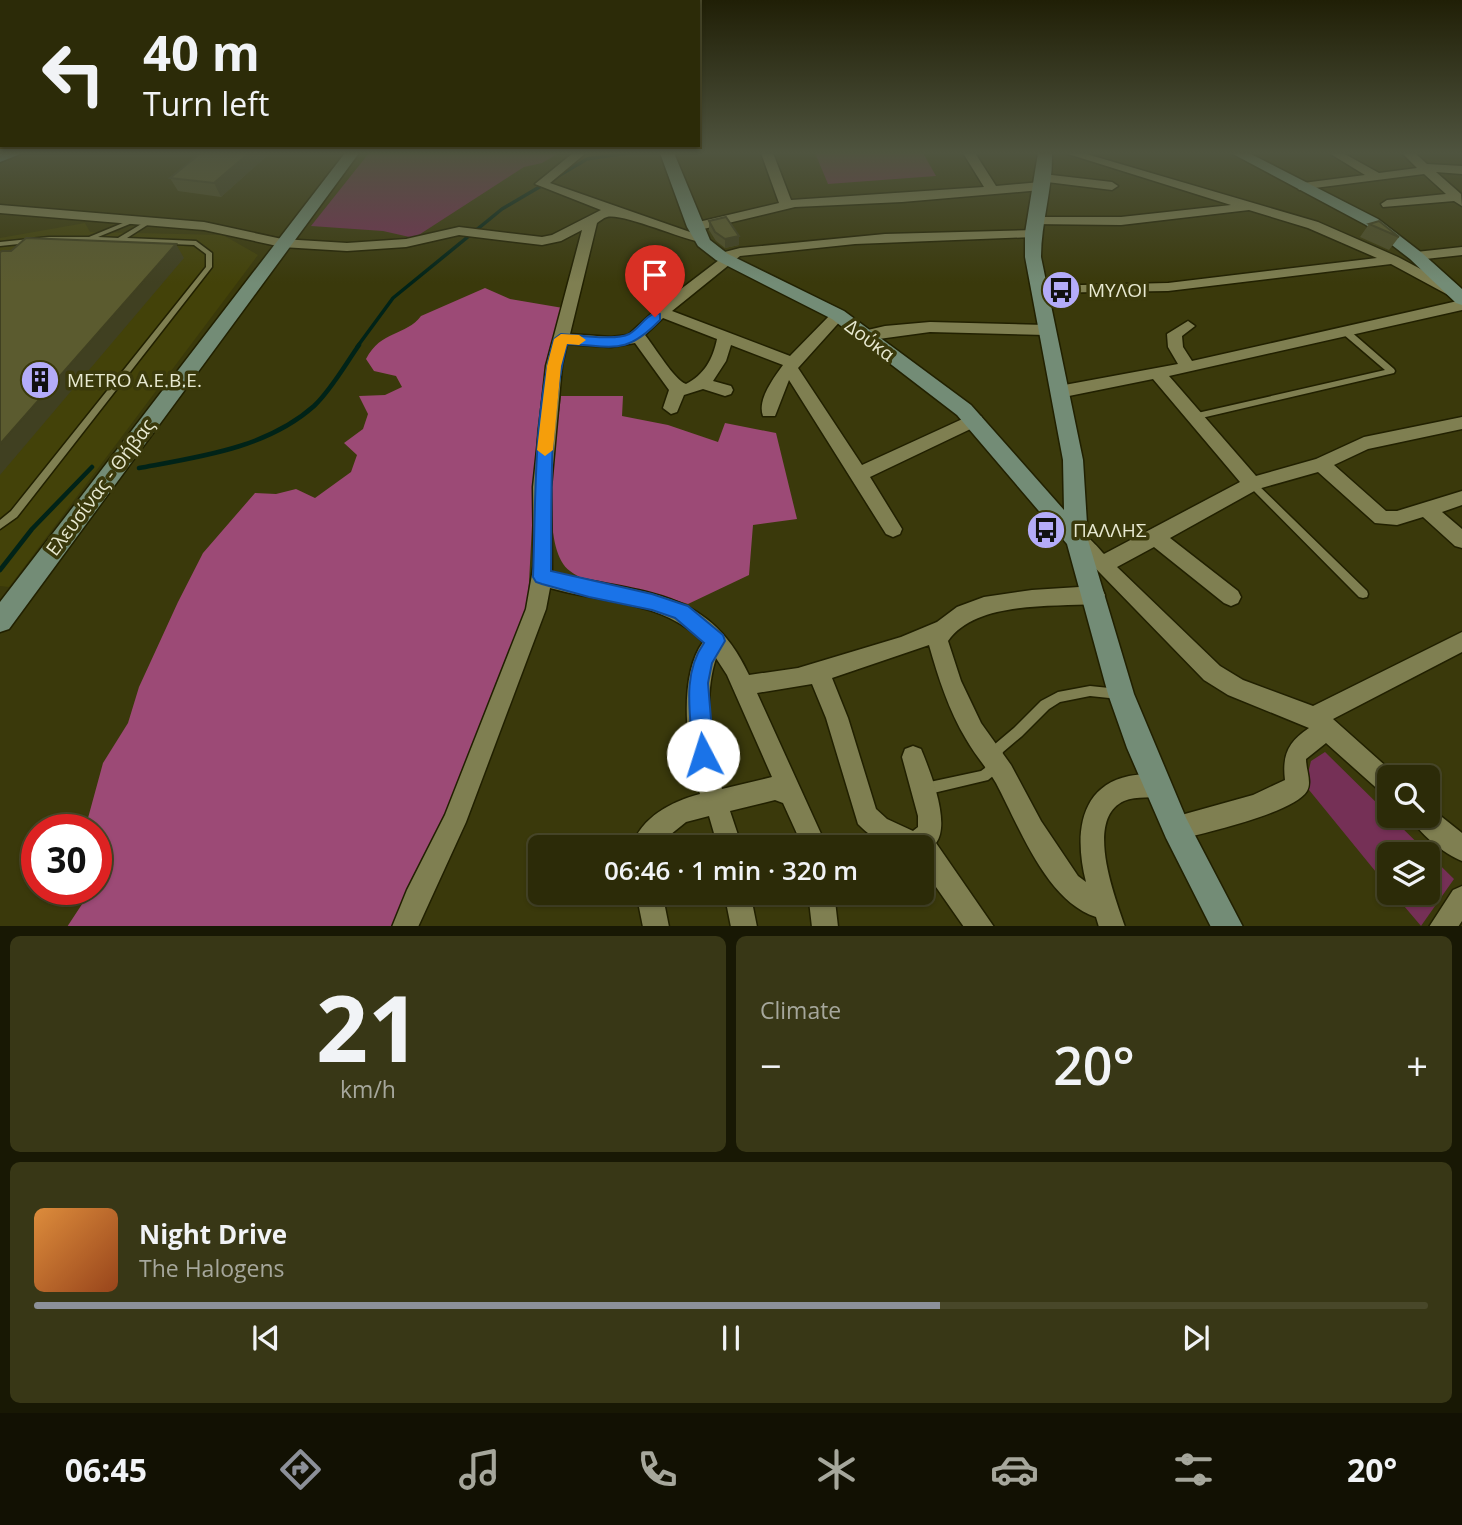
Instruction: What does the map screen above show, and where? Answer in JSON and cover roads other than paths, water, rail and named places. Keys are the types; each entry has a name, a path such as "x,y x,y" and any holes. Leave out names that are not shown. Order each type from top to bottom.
{"main road":[{"name":"Ελευσίνας - Θήβας","path":"0,621 318,196"},
{"name":"Δούκα","path":"684,196 698,233 726,258 838,316 975,420 1077,540"},
{"path":"1040,196 1033,257 1045,330 1073,460 1077,540 1121,694 1177,828 1228,926"},
{"path":"1321,196 1372,222 1416,256 1460,300"}],"street":[{"path":"575,196 683,235 698,233 786,205 916,196"},
{"path":"783,196 786,205"},
{"path":"1216,196 1313,225 1393,260 1460,300"},
{"path":"1387,204 1460,199"},
{"path":"561,339 624,342 637,336 661,312 726,258 744,251 837,240 1121,221 1249,206"},
{"path":"0,209 204,226 282,243 372,247 418,241 459,231 542,241 556,238 604,213 625,214"},
{"path":"405,926 454,822 536,609 542,577 545,457 553,374 591,221"},
{"path":"1416,256 1462,251"},
{"path":"1039,290 1168,287 1393,260"},
{"path":"1059,392 1346,332 1460,300"},
{"path":"661,312 725,336 792,367 893,528"},
{"path":"769,412 772,397 792,367 838,316"},
{"path":"1188,327 1175,334 1174,344 1188,367"},
{"path":"864,336 894,330 939,328 1045,330"},
{"path":"637,336 678,389"},
{"path":"678,389 693,388 716,365 725,336"},
{"path":"1157,373 1252,484"},
{"path":"700,383 725,390"},
{"path":"671,408 678,389"},
{"path":"859,474 975,420"},
{"path":"1104,564 1227,500 1252,484 1321,464 1364,443 1462,423"},
{"path":"1321,464 1382,518 1397,518 1462,498"},
{"path":"1425,508 1462,540"},
{"path":"1155,537 1231,597"},
{"path":"1077,540 1224,681 1321,722 1377,773"},
{"path":"542,577 589,590 652,602 681,612 716,641 735,668 810,835"},
{"path":"1094,595 993,605 948,622 937,639 951,683 973,731 1003,773 1032,830 1069,885 1109,917"},
{"path":"744,689 757,682 797,678 904,646 941,630"},
{"path":"716,641 703,660 699,683 703,755 709,786 728,835"},
{"path":"1177,828 1241,813 1276,799 1297,786 1294,759 1321,722 1462,642"},
{"path":"816,671 826,688 837,718 866,816 878,828 891,835"},
{"path":"913,757 930,816 930,832 927,835"},
{"path":"1109,917 1094,872 1092,839 1096,816 1103,801 1113,793 1135,787 1158,786"},
{"path":"650,835 681,811 716,801 775,788 793,795"},
{"path":"1437,828 1462,849"},
{"path":"934,865 981,926"},
{"path":"1442,926 1462,899"},
{"path":"652,905 656,926"},
{"path":"740,905 744,926"},
{"path":"823,905 825,926"}],"lane":[{"path":"91,238 143,220"},
{"path":"117,240 143,220"},
{"path":"20,253 38,238"},
{"path":"0,244 38,238 196,243 209,253 209,267 14,514 0,526"},
{"path":"1193,417 1391,370 1346,332"},
{"path":"1252,484 1363,594"},
{"path":"923,789 984,776 994,762 999,748 1045,705 1058,697 1090,691 1121,694"}],"waterway":[{"path":"357,347 393,298 502,209 524,196"},
{"path":"139,468 231,449 275,432 320,400 359,345"},
{"path":"0,570 32,529 92,467"}],"place":[{"name":"ΜΥΛΟΙ","path":"1061,290"},
{"name":"METRO Α.Ε.Β.Ε.","path":"40,380"},
{"name":"ΠΑΛΛΗΣ","path":"1046,530"}]}
